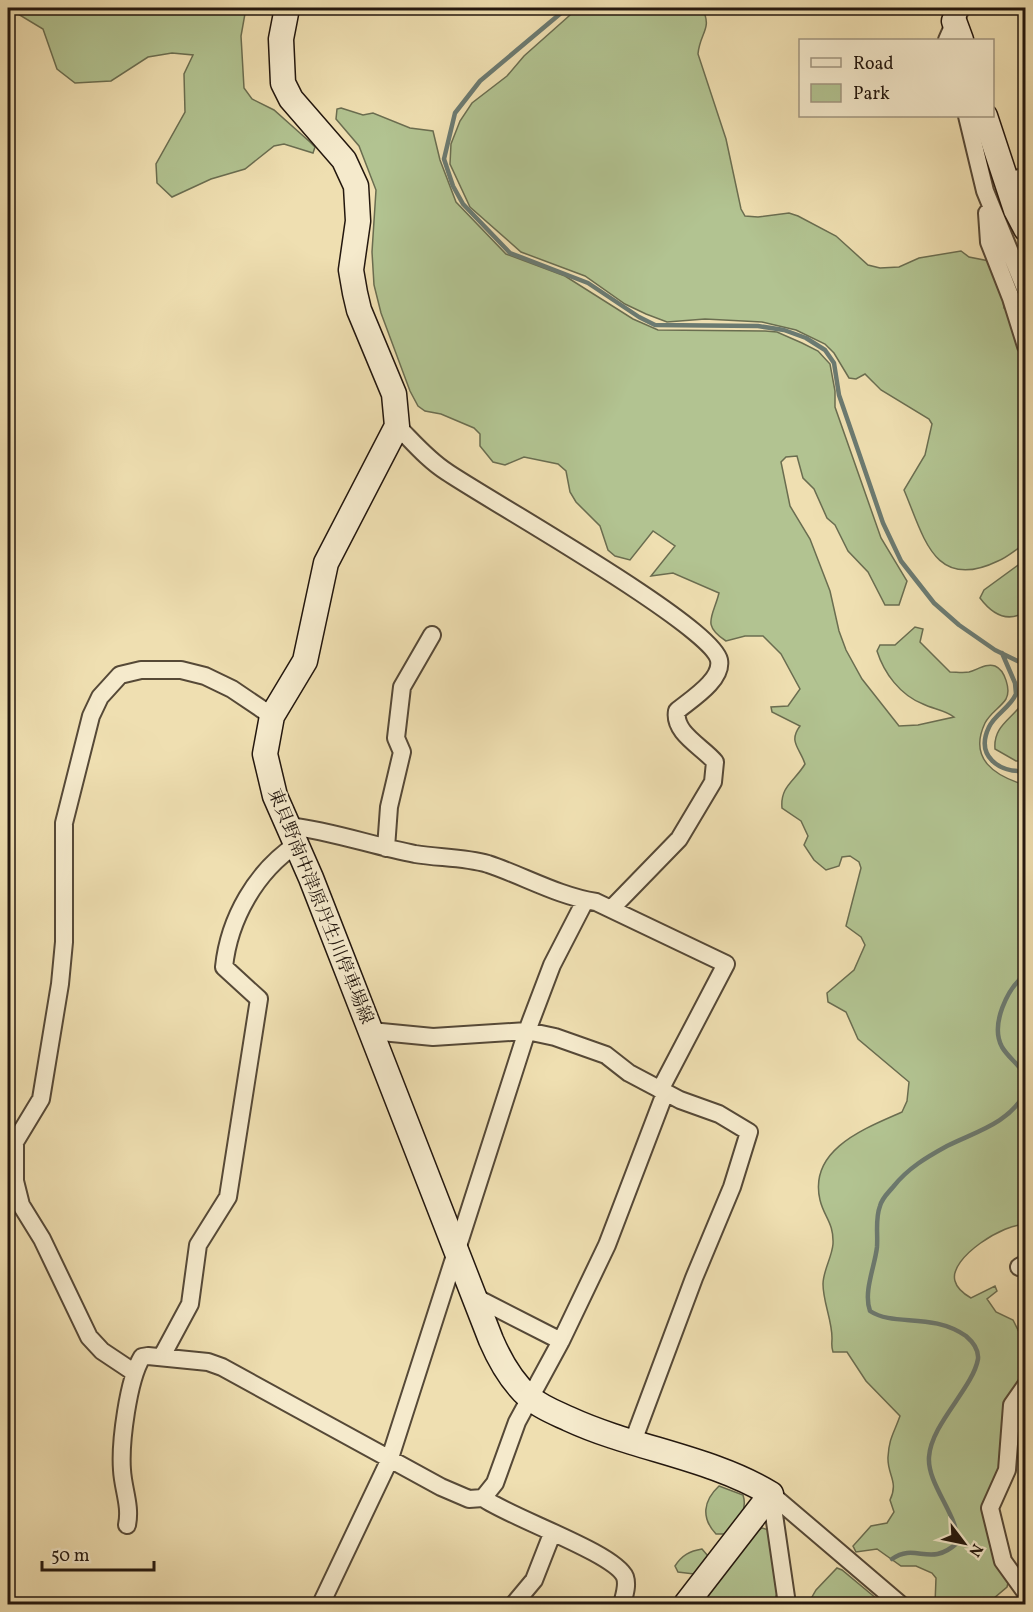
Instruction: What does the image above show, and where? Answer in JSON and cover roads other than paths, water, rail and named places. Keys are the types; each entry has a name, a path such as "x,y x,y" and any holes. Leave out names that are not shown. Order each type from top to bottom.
{"main road":[{"path":"287,8 281,39 283,83 291,99 344,160 356,186 358,221 351,270 359,310 394,394 397,426"},
{"path":"985,117 1006,183 1026,229"},
{"name":"東貝野南中津原丹生川停車場線","path":"397,426 326,563 305,661 272,716 266,744 268,769 275,796 293,835 499,1358 513,1380 530,1398 591,1429 632,1444 729,1473 771,1494"},
{"path":"686,1605 771,1494"}],"street":[{"path":"968,117 1006,183 1026,291"},
{"path":"1006,183 989,242 1011,298 1026,346"},
{"path":"397,426 446,472 641,594 701,638 717,654 719,667 712,681 677,711 676,718 681,729 715,762 713,782 679,839 611,909"},
{"path":"386,848 389,807 402,752 396,738 402,687 432,635"},
{"path":"135,1373 102,1351 90,1337 17,1194 15,1142 41,1099 62,975 64,823 91,716 100,697 120,675 141,670 181,670 205,676 232,689 272,716"},
{"path":"162,1356 190,1304 198,1245 228,1197 239,1132 260,999 224,967 234,923 252,889 278,859 293,835 314,829 386,848 472,860 611,909 726,964 663,1091 616,1224 561,1341 517,1422 495,1483 483,1498"},
{"path":"321,1605 389,1461 449,1281 527,1031 552,965 585,901"},
{"path":"371,1031 433,1036 527,1031 606,1056 620,1068 663,1091 719,1114 749,1132 732,1187 694,1278 632,1444"},
{"path":"449,1281 476,1298 561,1341"},
{"path":"127,1525 129,1514 122,1460 135,1373 142,1357 162,1356 208,1362 222,1367 389,1461 469,1499 483,1498 552,1534 590,1549 623,1574 626,1583 622,1605"},
{"path":"1026,1385 1012,1405 1007,1470 990,1508 1003,1561 1026,1593"},
{"path":"771,1494 787,1605"},
{"path":"771,1494 900,1605"},
{"path":"514,1605 534,1580 552,1534"}],"waterway":[{"path":"567,8 480,81 455,113 444,159 453,186 463,204 510,253 588,283 655,325 758,326 784,330 806,338 825,350 834,363 839,395 883,523 901,561 934,603 959,625 995,650 1026,665"},
{"path":"1002,653 1015,683 1016,694 989,727 985,737 985,746 987,754 999,766 1016,771 1026,771"},
{"path":"1026,974 1007,997 999,1018 998,1028 1002,1047 1026,1078"},
{"path":"892,1559 908,1553 939,1554 957,1543 954,1523 933,1479 929,1457 937,1432 975,1370 978,1355 971,1341 953,1329 940,1324 880,1316 870,1311 868,1296 877,1247 878,1211 885,1196 911,1169 947,1146 1001,1119 1019,1103 1026,1092"}]}
